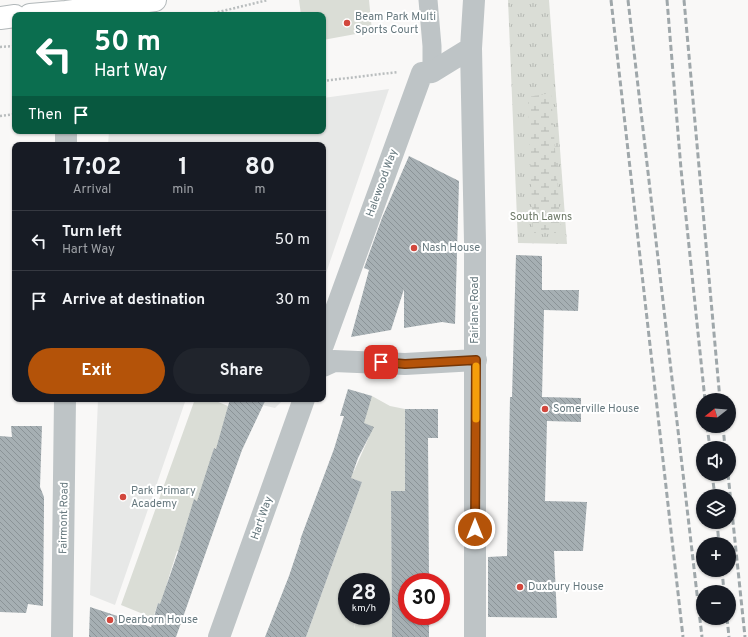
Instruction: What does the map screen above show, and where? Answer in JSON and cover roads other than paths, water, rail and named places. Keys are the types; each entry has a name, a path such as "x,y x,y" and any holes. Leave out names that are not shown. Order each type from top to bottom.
{"main road":[{"path":"66,12 154,0"},
{"path":"0,18 12,16"}],"street":[{"path":"428,0 432,69"},
{"path":"472,39 474,0"},
{"name":"Halewood Way","path":"326,337 422,73 432,69 472,39"},
{"name":"Fairlane Road","path":"472,39 476,360 475,637"},
{"path":"326,365 334,361 405,364 476,360"},
{"name":"Fairmont Road","path":"62,637 65,402"},
{"name":"Hart Way","path":"219,637 303,402"}],"railway":[{"path":"611,0 683,637"},
{"path":"628,0 702,637"},
{"path":"667,0 681,169 704,393"},
{"path":"684,0 719,393"},
{"path":"708,433 709,441"},
{"path":"724,433 724,441"},
{"path":"713,481 714,489"},
{"path":"729,481 745,637"},
{"path":"718,529 718,537"},
{"path":"723,577 723,585"},
{"path":"728,625 729,637"}],"place":[{"name":"Beam Park Multi Sports Court","path":"347,23"},
{"name":"Nash House","path":"414,248"},
{"name":"Somerville House","path":"545,409"},
{"name":"Park Primary Academy","path":"123,497"},
{"name":"Duxbury House","path":"520,587"},
{"name":"Dearborn House","path":"110,620"}],"park label":[{"name":"South Lawns","path":"541,217"}]}
